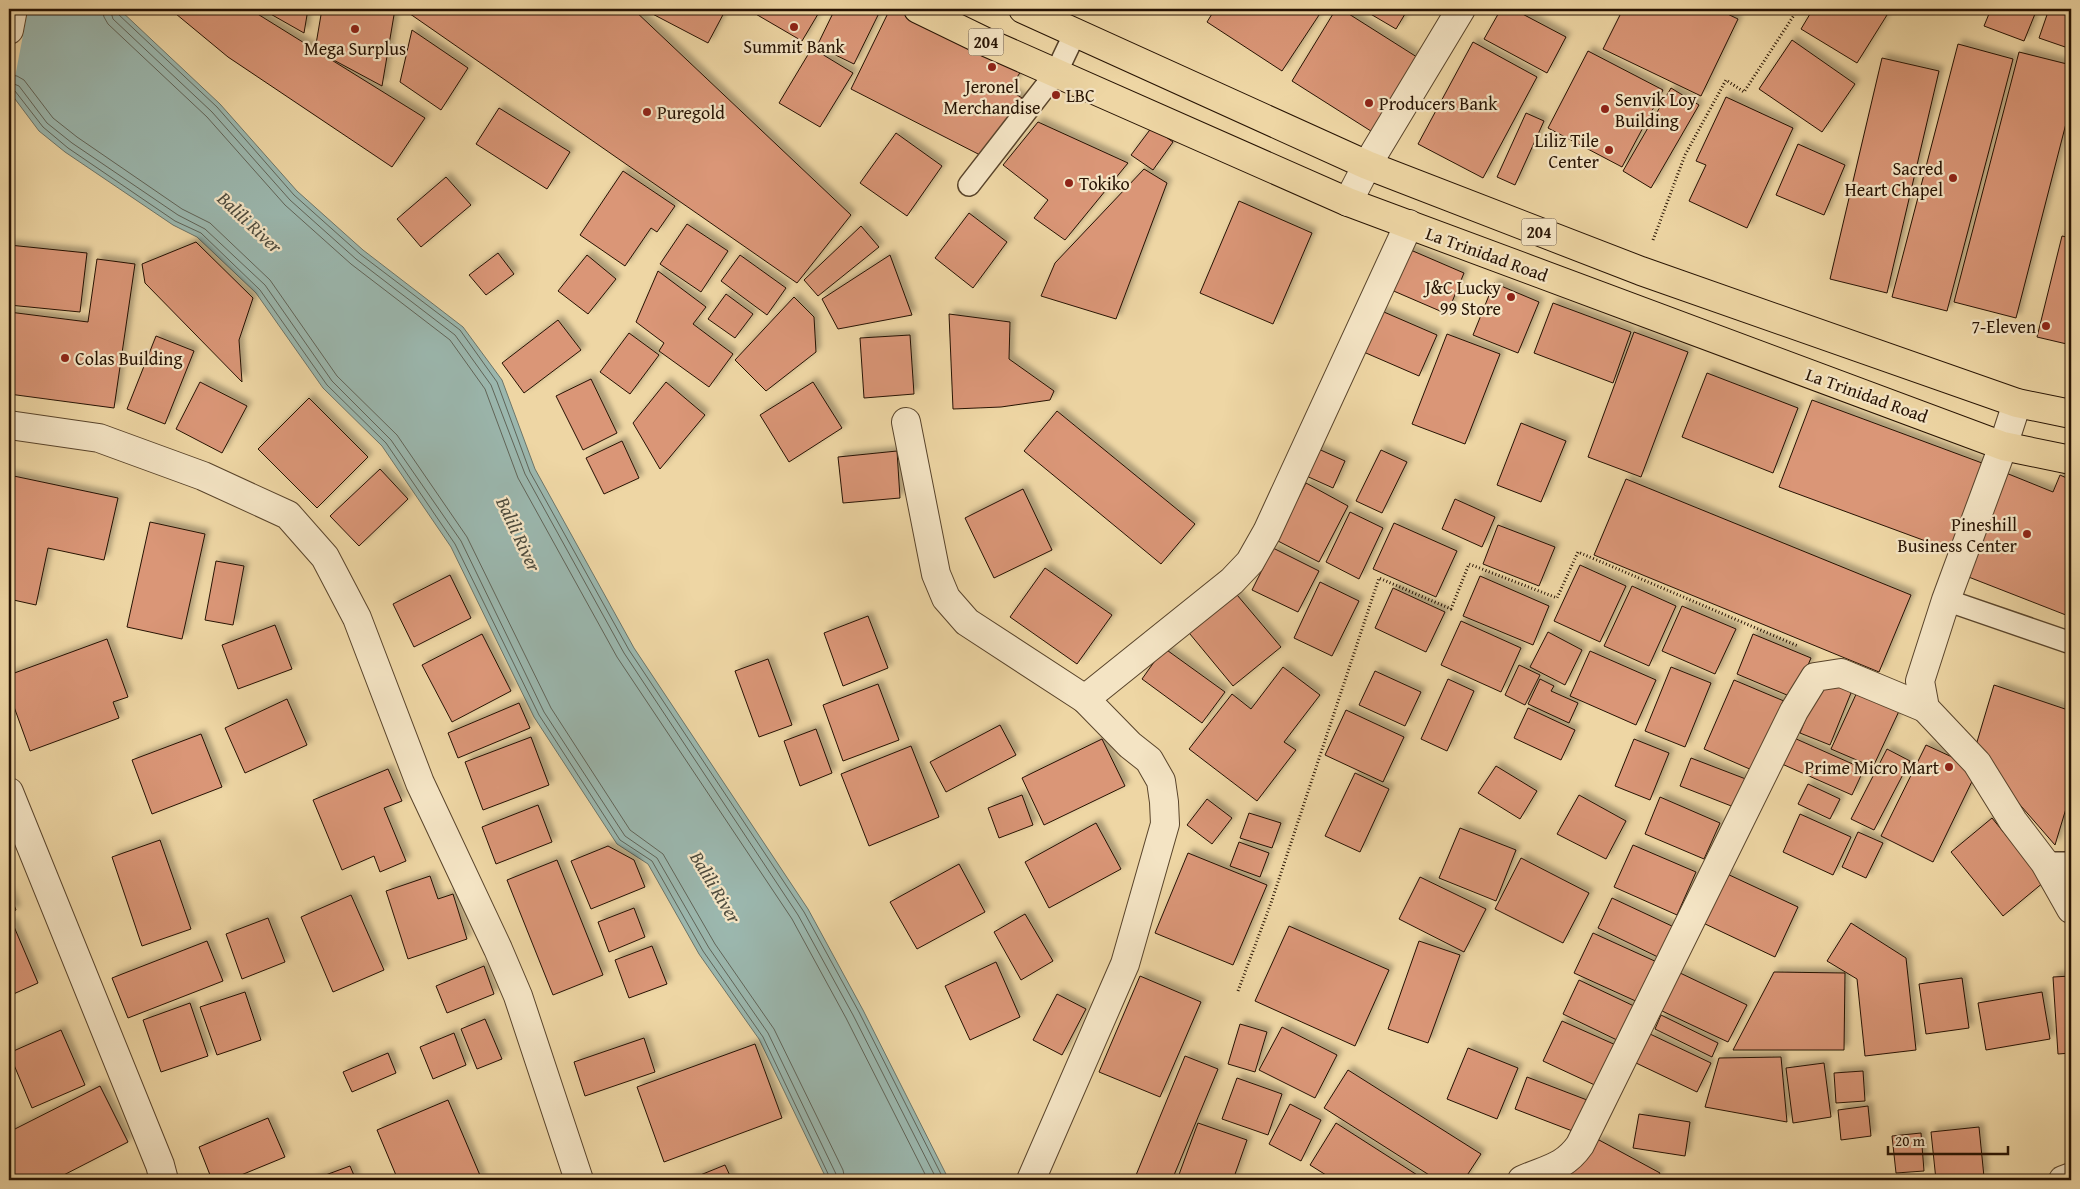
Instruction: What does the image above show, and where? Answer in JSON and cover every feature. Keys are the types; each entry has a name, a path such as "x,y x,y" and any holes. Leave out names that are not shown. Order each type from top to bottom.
{"highway":[{"name":"204","path":"1023,9 1367,165 1641,271 2017,403 2071,414"},
{"name":"La Trinidad Road","path":"926,10 1056,73 1348,202 2003,446 2071,460"},
{"path":"1235,152 1256,115"}],"street":[{"path":"9,30 13,9"},
{"path":"1348,202 1367,165 1461,9"},
{"path":"1085,699 1232,581 1250,562 1271,523 1409,224"},
{"path":"1925,708 1920,681 1946,600 2017,403"},
{"path":"906,422 936,574 946,598 967,622 1085,699 1130,745 1149,760 1161,781 1165,824 1125,964 1031,1180"},
{"path":"9,425 99,438 203,476 288,515 325,557 357,618 420,783 494,940 518,996 579,1180"},
{"path":"1522,1180 1556,1167 1572,1157 1580,1145 1794,711 1815,677 1841,674 1925,708 1977,763 2013,821 2058,863 2071,909"},
{"path":"9,792 160,1165 164,1180"},
{"path":"2062,1180 2071,1176"}],"lane":[{"path":"969,185 1056,73 1075,33"},
{"path":"1946,600 2071,643"}],"path":[{"path":"1641,271 1685,155 1726,80 1744,92 1798,9"},
{"path":"1238,991 1271,903 1379,578 1450,608 1469,564 1557,598 1578,552 1816,654 1841,674"}],"water":[{"name":"Balili River","path":"9,9 119,9 220,104 297,191 363,250 463,327 502,380 535,469 634,648 808,909 863,1010 949,1180 827,1180 759,1039 699,954 648,864 617,844 534,717 451,547 382,446 323,388 256,293 197,237 173,225 65,152 39,131 9,91"}],"pier":[{"path":"9,9 28,9 11,98 9,95"}],"building":[{"path":"170,9 259,9 256,13 425,118 392,167 228,57"},
{"path":"269,9 308,9 304,33 267,12"},
{"name":"Mega Surplus","path":"322,9 395,9 382,86 315,50"},
{"name":"Puregold","path":"403,9 633,9 851,215 797,283"},
{"path":"643,9 726,9 708,43"},
{"name":"Summit Bank","path":"756,9 821,9 802,41 754,13"},
{"path":"835,9 881,9 854,64 817,46"},
{"path":"890,9 895,9 1021,71 1009,90 1027,101 984,157 851,89"},
{"path":"1215,9 1323,9 1282,71 1207,22"},
{"path":"1336,9 1341,9 1420,59 1374,133 1292,81"},
{"path":"1362,9 1408,9 1396,29"},
{"path":"1501,9 1513,9 1566,37 1547,73 1484,39"},
{"path":"1623,9 1717,9 1738,19 1701,96 1603,49"},
{"path":"1813,9 1877,9 1887,15 1857,63 1801,29"},
{"path":"1991,9 2037,9 2024,41 1984,26"},
{"path":"2049,9 2071,9 2071,49 2039,38"},
{"path":"412,30 468,68 441,110 400,82"},
{"path":"1792,40 1855,84 1822,132 1759,89"},
{"path":"1473,42 1537,77 1483,178 1418,144"},
{"name":"Sacred Heart Chapel","path":"1958,44 2013,59 1947,311 1892,297"},
{"path":"812,48 853,73 820,127 779,103"},
{"name":"Senvik Loy Building","path":"1588,51 1663,90 1622,167 1548,128"},
{"path":"2019,52 2071,65 2071,104 2016,318 1954,302"},
{"path":"1882,58 1939,71 1887,293 1830,279"},
{"path":"1671,88 1699,105 1651,188 1623,171"},
{"path":"1726,97 1793,128 1747,228 1689,201 1706,165 1696,161"},
{"path":"499,108 570,152 547,189 476,144"},
{"path":"1526,113 1544,121 1515,185 1497,177"},
{"name":"Tokiko","path":"1038,122 1128,163 1065,240 1034,218 1048,200 1003,165"},
{"path":"1152,127 1173,142 1153,170 1131,155"},
{"path":"896,133 942,166 907,216 860,183"},
{"path":"1798,144 1845,165 1824,215 1776,195"},
{"path":"1144,169 1167,183 1116,319 1041,296 1055,263"},
{"path":"623,171 675,206 657,232 651,228 625,266 580,235"},
{"path":"446,177 471,205 421,247 397,219"},
{"path":"1239,201 1312,233 1273,324 1200,293"},
{"path":"969,213 1007,242 973,288 935,258"},
{"path":"687,224 728,251 701,292 660,264"},
{"path":"861,226 879,247 818,296 804,280"},
{"path":"2062,236 2071,238 2071,345 2037,337"},
{"path":"196,242 253,298 239,340 242,382 145,283 142,264"},
{"path":"9,245 87,253 80,312 9,305"},
{"path":"1406,248 1464,273 1447,314 1389,289"},
{"path":"498,253 514,274 486,295 469,275"},
{"path":"587,255 616,279 588,314 558,291"},
{"path":"740,255 786,288 767,315 721,281"},
{"path":"890,255 912,315 838,329 822,299"},
{"name":"Colas Building","path":"97,259 135,264 114,408 9,394 9,312 88,322"},
{"path":"658,271 706,307 693,324 733,354 709,387 659,351 664,343 636,322"},
{"path":"1494,283 1539,302 1518,353 1473,335"},
{"path":"726,294 753,314 735,338 708,319"},
{"path":"794,297 814,317 816,352 766,391 735,360"},
{"path":"1553,303 1631,332 1613,383 1534,353"},
{"path":"1377,309 1437,335 1419,376 1359,350"},
{"path":"949,314 1010,322 1009,359 1054,391 1050,400 1001,407 953,409"},
{"path":"558,320 581,350 524,393 502,363"},
{"path":"1634,332 1688,352 1641,477 1588,457"},
{"path":"629,333 659,355 630,394 600,372"},
{"path":"1447,334 1500,354 1465,444 1412,424"},
{"path":"910,335 914,394 864,398 860,338"},
{"path":"156,336 194,351 165,424 127,409"},
{"path":"1707,373 1798,408 1773,473 1682,437"},
{"path":"591,379 617,433 583,450 556,396"},
{"path":"200,382 247,406 222,453 176,429"},
{"path":"666,382 705,415 660,469 633,423"},
{"path":"813,382 842,428 789,462 760,415"},
{"path":"309,398 368,457 317,508 258,449"},
{"path":"1812,400 1982,463 1950,550 1779,487"},
{"path":"1057,411 1195,524 1161,564 1024,451"},
{"path":"1521,423 1566,441 1541,502 1497,485"},
{"path":"622,441 639,478 604,494 586,458"},
{"path":"1314,447 1345,461 1333,488 1302,474"},
{"path":"1381,450 1407,462 1382,513 1356,501"},
{"path":"897,451 900,498 843,503 838,457"},
{"path":"380,469 408,499 359,546 330,516"},
{"name":"Pineshill Business Center","path":"2006,473 2053,492 2060,475 2071,480 2071,617 1966,576"},
{"path":"9,475 118,498 104,560 48,548 36,605 9,599"},
{"path":"1626,479 1911,595 1879,672 1594,555"},
{"path":"1306,483 1348,506 1319,562 1276,540"},
{"path":"1023,489 1052,550 994,578 965,518"},
{"path":"1455,499 1495,517 1482,547 1442,529"},
{"path":"1350,512 1383,528 1359,579 1326,562"},
{"path":"150,522 205,534 182,639 127,627"},
{"path":"1394,523 1457,551 1436,597 1373,569"},
{"path":"1498,525 1555,547 1539,586 1483,564"},
{"path":"1273,548 1319,571 1298,612 1252,590"},
{"path":"216,561 244,566 233,625 205,620"},
{"path":"1580,565 1626,586 1600,642 1554,621"},
{"path":"1045,568 1112,615 1077,664 1010,617"},
{"path":"450,575 471,618 414,647 393,604"},
{"path":"1480,576 1549,606 1533,645 1463,616"},
{"path":"1320,582 1359,601 1332,656 1294,638"},
{"path":"1632,586 1676,606 1649,666 1604,646"},
{"path":"1393,588 1445,612 1426,652 1375,628"},
{"path":"1232,589 1281,647 1233,686 1185,628"},
{"path":"1682,606 1736,629 1715,674 1662,651"},
{"path":"868,616 888,668 843,686 824,633"},
{"path":"1461,621 1521,648 1501,692 1441,665"},
{"path":"275,625 292,669 238,689 222,645"},
{"path":"1548,632 1582,650 1565,685 1530,667"},
{"path":"482,634 511,691 452,722 422,665"},
{"path":"1753,634 1811,658 1794,698 1737,674"},
{"path":"107,639 128,697 113,702 119,718 30,751 9,693 9,675"},
{"path":"1164,648 1225,692 1202,723 1142,679"},
{"path":"1590,651 1656,680 1636,725 1570,696"},
{"path":"768,659 792,725 759,737 735,671"},
{"path":"1519,665 1540,675 1525,705 1505,695"},
{"path":"1283,667 1320,695 1284,742 1296,750 1257,801 1189,749 1232,694 1251,709"},
{"path":"1671,667 1711,683 1685,747 1645,731"},
{"path":"1375,671 1421,692 1405,726 1359,705"},
{"path":"1448,679 1474,691 1447,751 1421,739"},
{"path":"1540,679 1554,686 1551,691 1578,703 1569,723 1528,704"},
{"path":"1734,680 1791,704 1761,774 1704,749"},
{"path":"1832,680 1853,688 1830,745 1800,733 1818,688"},
{"path":"878,684 899,740 843,761 823,705"},
{"path":"1994,685 2071,711 2071,792 2055,845 1974,752"},
{"path":"1858,690 1900,709 1873,767 1831,749"},
{"path":"287,699 307,745 245,773 225,728"},
{"path":"519,703 530,728 458,758 448,733"},
{"path":"1528,708 1575,730 1561,760 1514,738"},
{"path":"1346,710 1404,737 1383,782 1325,755"},
{"path":"1000,725 1016,755 946,792 930,762"},
{"path":"816,729 832,773 800,786 784,741"},
{"path":"201,734 222,787 152,814 132,760"},
{"path":"531,737 549,785 483,810 465,762"},
{"path":"1794,738 1864,769 1852,795 1782,764"},
{"path":"1102,739 1125,786 1044,825 1022,778"},
{"path":"1634,739 1669,753 1650,800 1615,786"},
{"path":"1926,745 1978,769 1933,862 1881,836"},
{"path":"911,746 939,817 869,846 841,774"},
{"path":"1887,749 1910,761 1874,830 1851,819"},
{"path":"1691,758 1751,781 1739,809 1680,786"},
{"path":"1496,766 1537,791 1520,819 1478,793"},
{"path":"388,769 402,801 384,808 406,861 380,872 374,856 342,870 313,800"},
{"path":"1355,773 1389,789 1360,852 1325,836"},
{"path":"1808,784 1840,799 1830,819 1798,804"},
{"path":"1022,795 1033,825 999,838 988,808"},
{"path":"1579,795 1626,821 1606,859 1557,834"},
{"path":"1660,797 1720,823 1704,859 1645,834"},
{"path":"1207,799 1232,818 1212,844 1187,825"},
{"path":"538,805 552,842 496,864 482,827"},
{"path":"1249,813 1281,823 1272,848 1240,838"},
{"path":"1800,814 1851,837 1833,875 1783,852"},
{"path":"1992,818 2044,882 2003,916 1951,852"},
{"path":"1096,823 1121,869 1049,908 1025,862"},
{"path":"1460,828 1516,850 1496,901 1439,878"},
{"path":"1858,832 1883,843 1866,878 1842,867"},
{"path":"160,840 191,929 142,946 112,857"},
{"path":"1239,842 1269,853 1260,877 1230,866"},
{"path":"1633,845 1696,872 1677,915 1614,887"},
{"path":"608,846 634,860 645,887 591,909 571,861"},
{"path":"1188,853 1267,885 1233,965 1155,933"},
{"path":"1521,858 1589,893 1563,943 1495,909"},
{"path":"557,860 603,975 553,995 507,880"},
{"path":"959,864 985,912 917,949 890,902"},
{"path":"1725,873 1798,907 1775,957 1701,922"},
{"path":"430,876 438,899 453,894 467,939 408,959 386,891"},
{"path":"1420,877 1486,909 1464,952 1399,919"},
{"path":"9,892 16,910 9,913"},
{"path":"351,895 384,970 333,992 301,917"},
{"path":"1612,898 1674,927 1660,958 1598,928"},
{"path":"634,908 645,937 609,952 598,922"},
{"path":"1025,914 1053,961 1021,980 994,932"},
{"path":"268,918 285,962 242,979 226,934"},
{"path":"12,922 38,983 9,996 9,924"},
{"path":"1851,923 1906,958 1916,1050 1865,1056 1857,979 1827,961"},
{"path":"1289,926 1389,970 1355,1046 1255,1001"},
{"path":"1593,933 1659,963 1640,1003 1574,973"},
{"path":"207,941 223,981 128,1018 112,978"},
{"path":"1419,941 1460,955 1428,1043 1388,1029"},
{"path":"652,946 667,984 629,998 615,960"},
{"path":"996,962 1020,1017 970,1040 945,986"},
{"path":"484,966 494,994 447,1013 436,986"},
{"path":"1678,972 1747,1005 1728,1042 1660,1010"},
{"path":"1774,972 1845,973 1844,1050 1733,1050"},
{"path":"1140,976 1201,1002 1160,1097 1099,1072"},
{"path":"2071,976 2071,1053 2058,1054 2053,977"},
{"path":"1962,978 1969,1028 1926,1034 1919,984"},
{"path":"1579,980 1636,1007 1619,1041 1563,1014"},
{"path":"245,992 261,1040 217,1055 200,1007"},
{"path":"2042,992 2050,1039 1986,1050 1978,1003"},
{"path":"1057,994 1086,1009 1062,1055 1033,1040"},
{"path":"190,1003 208,1056 161,1072 143,1020"},
{"path":"1661,1015 1718,1043 1712,1057 1655,1029"},
{"path":"485,1019 502,1059 477,1069 461,1029"},
{"path":"1562,1021 1618,1046 1599,1087 1543,1061"},
{"path":"1240,1024 1267,1032 1255,1072 1228,1064"},
{"path":"1282,1027 1337,1055 1315,1098 1259,1070"},
{"path":"61,1030 85,1085 32,1108 9,1053"},
{"path":"454,1033 466,1065 433,1079 420,1047"},
{"path":"1650,1034 1711,1063 1697,1092 1636,1063"},
{"path":"644,1038 655,1072 585,1096 574,1062"},
{"path":"755,1044 782,1118 664,1162 637,1087"},
{"path":"1468,1048 1518,1068 1497,1119 1447,1099"},
{"path":"388,1053 396,1073 352,1092 343,1072"},
{"path":"1185,1056 1218,1069 1172,1180 1134,1180"},
{"path":"1781,1057 1787,1122 1705,1107 1719,1058"},
{"path":"1824,1063 1831,1117 1793,1123 1786,1068"},
{"path":"1348,1070 1481,1154 1464,1180 1437,1180 1324,1108"},
{"path":"1863,1071 1865,1101 1836,1103 1834,1073"},
{"path":"1527,1077 1587,1100 1575,1132 1515,1109"},
{"path":"1237,1078 1282,1094 1268,1135 1222,1119"},
{"path":"100,1086 128,1142 54,1180 9,1180 9,1132"},
{"path":"448,1100 482,1180 398,1180 377,1130"},
{"path":"1290,1104 1321,1120 1301,1161 1269,1144"},
{"path":"1868,1106 1871,1136 1841,1140 1838,1110"},
{"path":"1639,1114 1690,1122 1685,1156 1633,1148"},
{"path":"268,1118 285,1157 229,1180 212,1180 199,1147"},
{"path":"1198,1123 1247,1140 1233,1180 1177,1180"},
{"path":"1336,1123 1425,1180 1334,1180 1310,1165"},
{"path":"1979,1127 1984,1177 1936,1180 1931,1132"},
{"path":"1921,1133 1924,1171 1896,1173 1892,1136"},
{"path":"1599,1140 1660,1173 1656,1180 1545,1180"},
{"path":"725,1165 732,1180 688,1180"},
{"path":"350,1166 356,1180 312,1180"}],"place":[{"name":"Summit Bank","path":"794,27"},
{"name":"Mega Surplus","path":"355,29"},
{"name":"Jeronel Merchandise","path":"992,67"},
{"name":"LBC","path":"1056,95"},
{"name":"Producers Bank","path":"1369,103"},
{"name":"Senvik Loy Building","path":"1605,109"},
{"name":"Puregold","path":"647,112"},
{"name":"Liliz Tile Center","path":"1609,150"},
{"name":"Sacred Heart Chapel","path":"1953,178"},
{"name":"Tokiko","path":"1069,183"},
{"name":"J&C Lucky 99 Store","path":"1511,297"},
{"name":"7-Eleven","path":"2046,326"},
{"name":"Colas Building","path":"65,358"},
{"name":"Pineshill Business Center","path":"2027,534"},
{"name":"Prime Micro Mart","path":"1949,767"}]}
